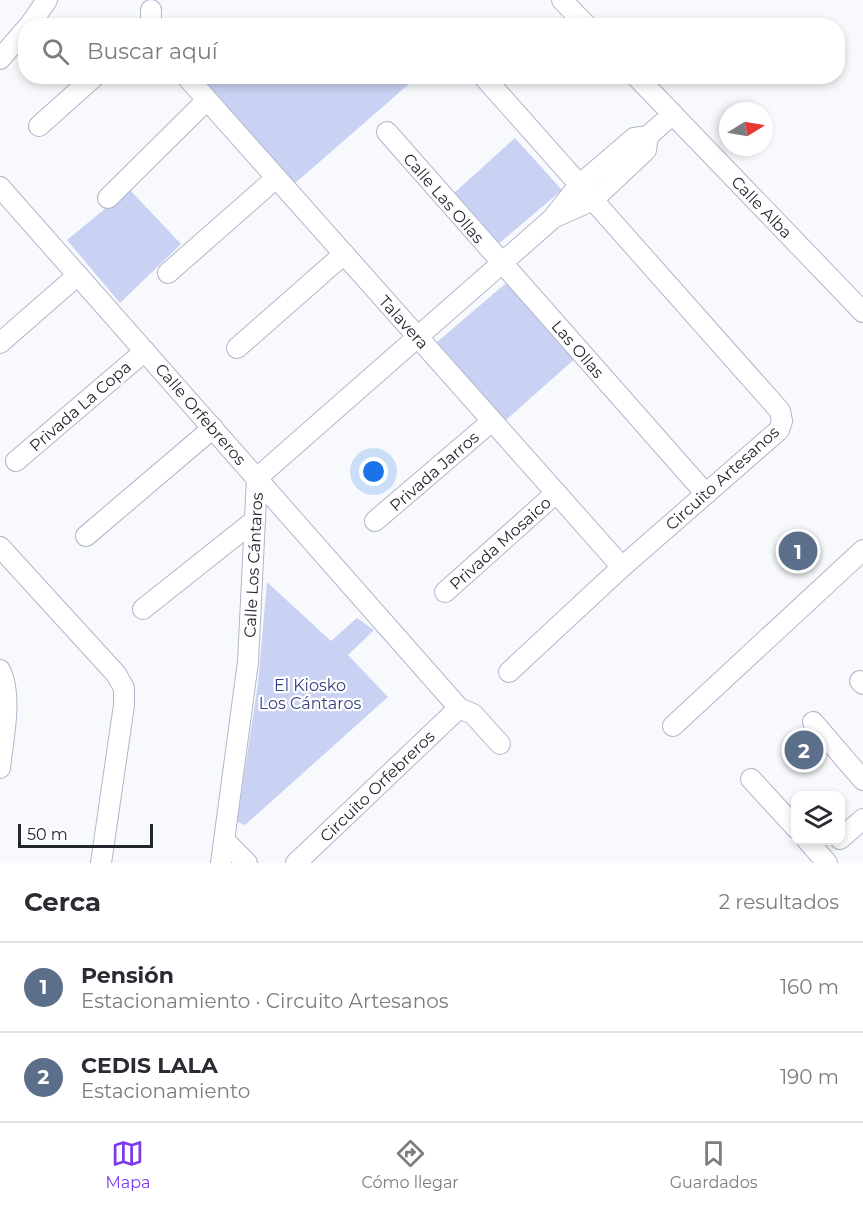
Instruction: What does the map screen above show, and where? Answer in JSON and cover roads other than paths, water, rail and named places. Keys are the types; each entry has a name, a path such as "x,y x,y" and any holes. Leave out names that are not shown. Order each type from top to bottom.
{"street":[{"path":"28,0 29,18"},
{"path":"35,18 47,0"},
{"path":"562,0 579,18"},
{"path":"0,59 18,39"},
{"path":"39,126 86,84"},
{"name":"Talavera","path":"193,84 622,567"},
{"name":"Circuito Artesanos","path":"490,84 780,411 782,421 779,430 622,567 509,672"},
{"name":"Calle Alba","path":"644,84 863,312"},
{"path":"108,198 207,100"},
{"name":"Calle Los Cántaros","path":"221,863 248,662 257,478 552,219 579,185 634,138 648,136 672,114"},
{"name":"Calle Las Ollas","path":"387,132 502,263"},
{"name":"Calle Los Cántaros","path":"552,219 593,201 646,150 648,136"},
{"path":"168,273 276,178"},
{"name":"Calle Orfebreros","path":"4,198 78,275 459,708 473,714 500,744"},
{"path":"237,348 344,254"},
{"name":"Las Ollas","path":"502,263 706,494"},
{"path":"0,343 78,275"},
{"name":"Privada La Copa","path":"16,461 145,351"},
{"name":"Privada Jarros","path":"375,521 492,421"},
{"path":"86,536 213,428"},
{"name":"Privada Mosaico","path":"445,592 556,494"},
{"path":"143,609 255,520"},
{"path":"0,547 116,674 124,688 124,705 101,863"},
{"path":"673,726 863,550"},
{"path":"0,670 6,681 7,696 0,768"},
{"name":"Circuito Orfebreros","path":"296,863 459,708"},
{"path":"813,722 863,780"},
{"path":"751,779 791,824"},
{"path":"845,835 863,819"},
{"path":"225,842 247,863"},
{"path":"811,845 824,860 836,845"}],"place":[{"name":"Pensión","path":"798,551"},
{"name":"CEDIS LALA","path":"804,750"}],"park label":[{"name":"El Kiosko Los Cántaros","path":"310,694"}]}
